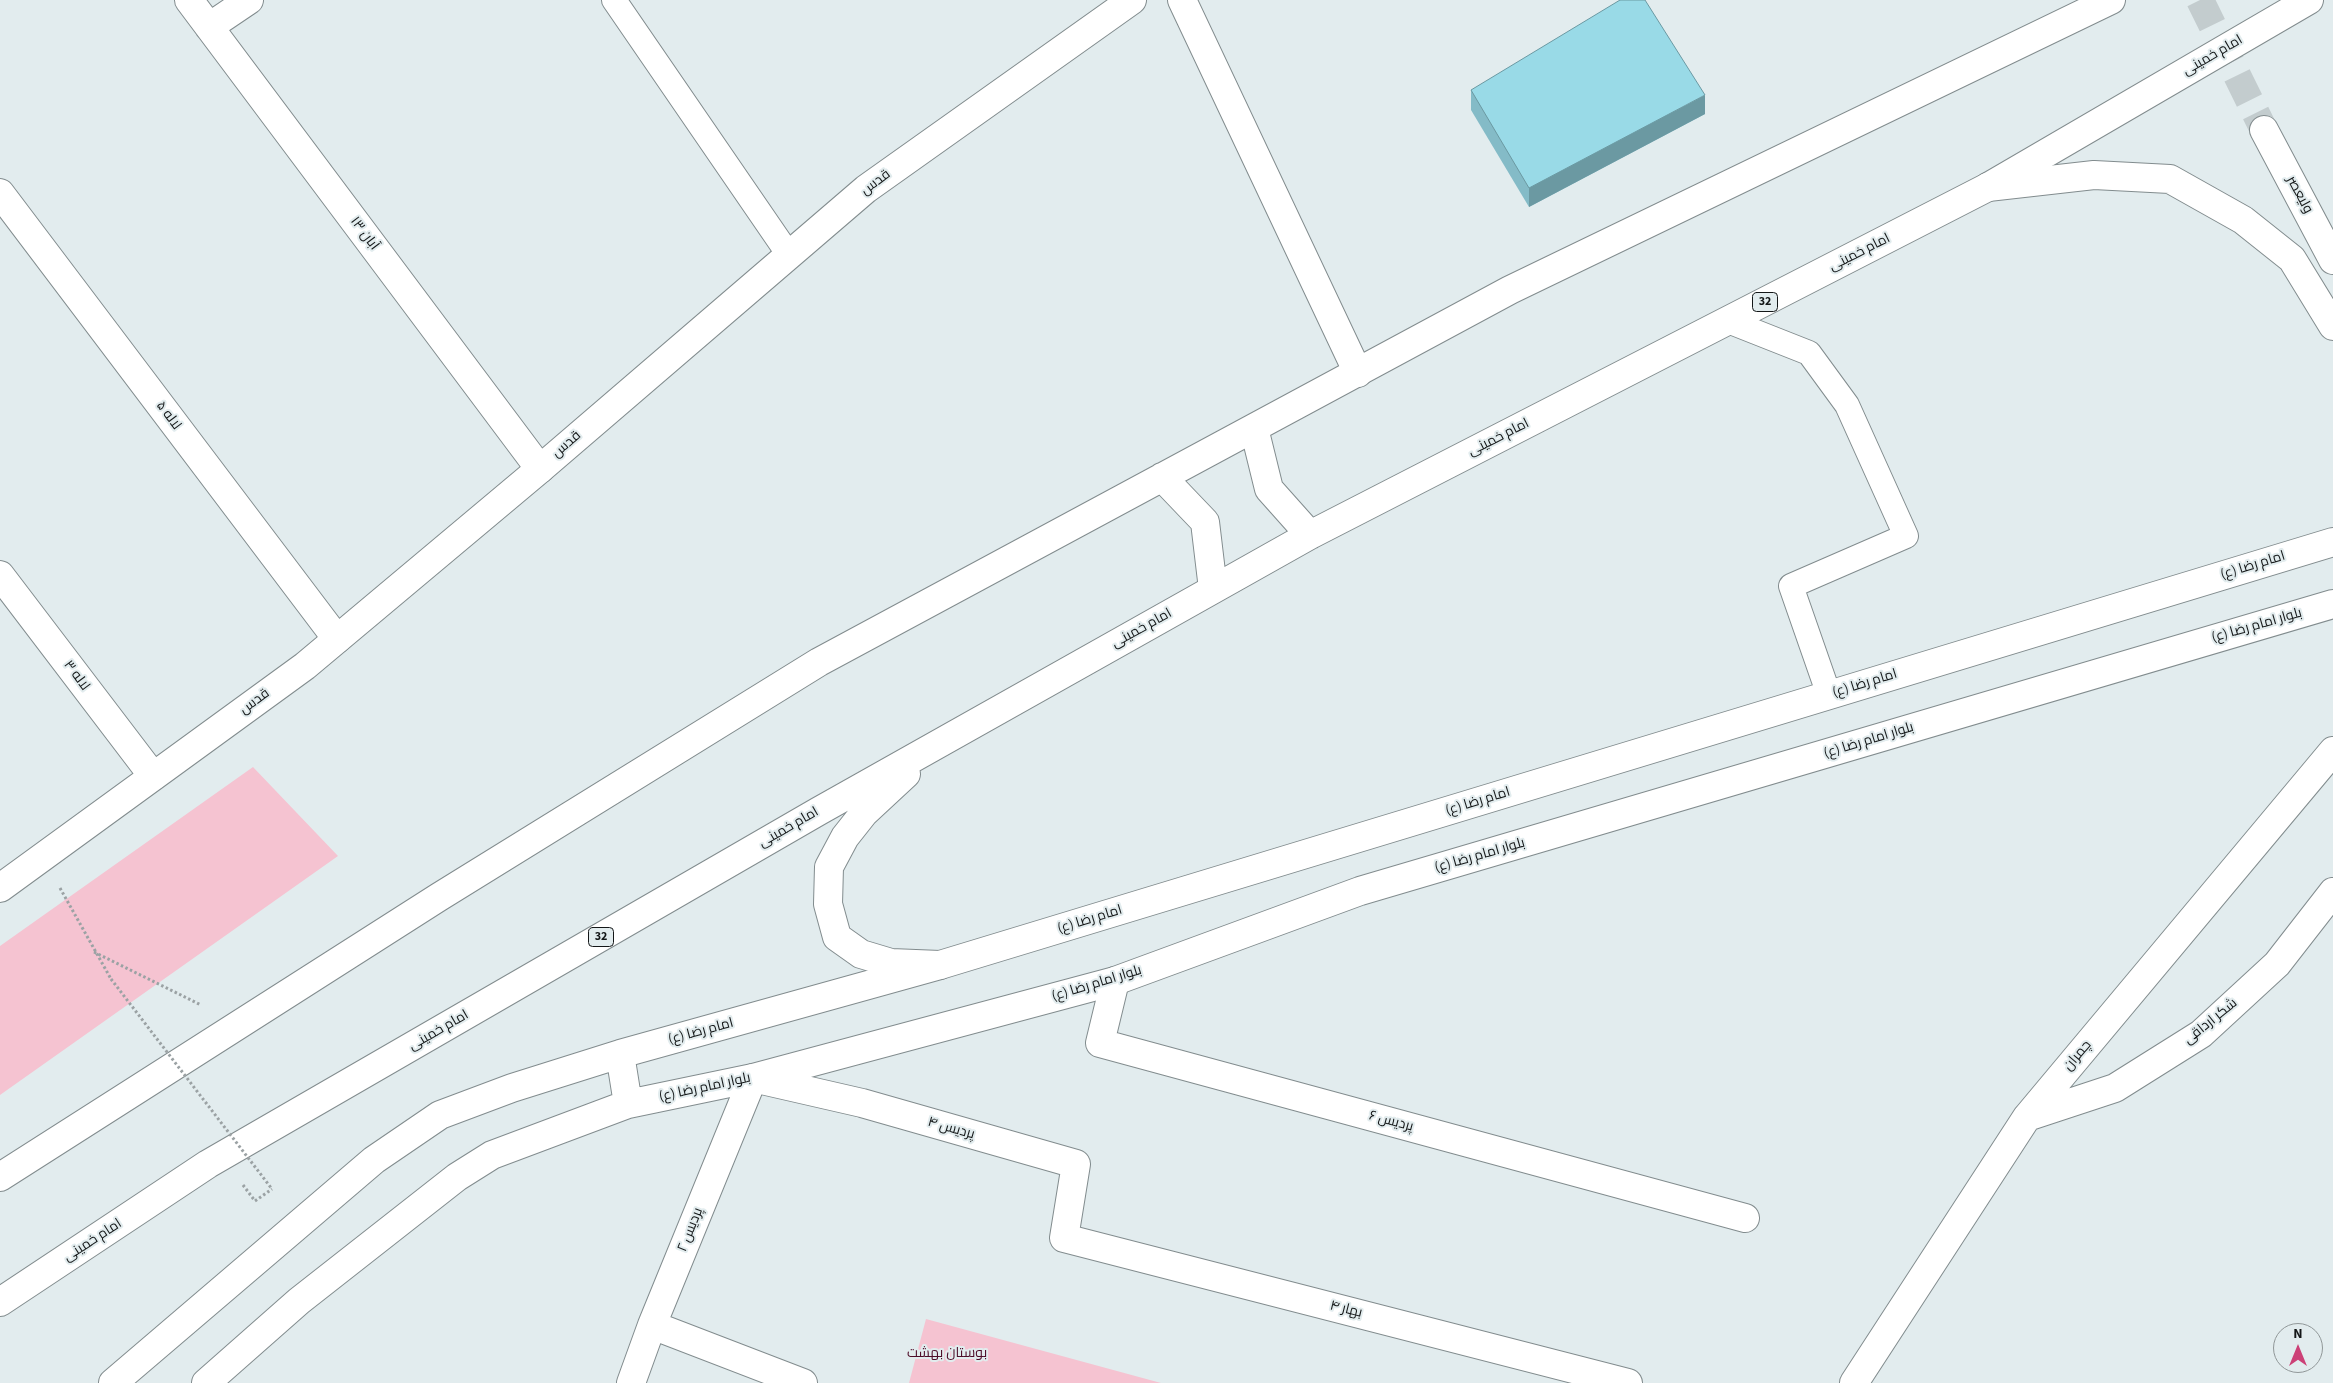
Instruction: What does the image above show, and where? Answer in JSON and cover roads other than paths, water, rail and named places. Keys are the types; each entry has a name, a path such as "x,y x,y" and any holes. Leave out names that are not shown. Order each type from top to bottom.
{"main road":[{"name":"۱۳ آبان","path":"189,0 540,469"},
{"path":"209,27 250,0"},
{"name":"قدس","path":"0,888 305,666 540,469 866,189 1132,0"},
{"path":"1182,0 1358,373"},
{"path":"0,1177 448,892 819,662 1510,290 2112,0"},
{"name":"امام خمینی","path":"0,1302 208,1164 940,742 1310,534 1988,187 2309,0"},
{"name":"ولیعصر","path":"2264,130 2333,260"},
{"path":"1988,187 2094,175 2170,179 2243,220 2292,259 2333,326"},
{"name":"لاله ۵","path":"0,193 337,639"},
{"path":"1254,428 1269,489 1310,534"},
{"path":"1162,477 1206,522 1213,589"},
{"name":"امام رضا (ع)","path":"113,1383 374,1160 440,1116 512,1088 620,1054 940,965 2333,542"},
{"name":"لاله ۳","path":"0,575 152,776"},
{"name":"بلوار امام رضا (ع)","path":"206,1383 299,1302 457,1177 492,1155 628,1104 754,1078 1115,980 1360,891 2333,604"},
{"path":"940,742 864,813 845,837 829,867 828,904 837,936 861,954 891,963 940,965"},
{"name":"چمران","path":"1854,1383 2027,1117 2333,751"},
{"name":"شکر ارداقی","path":"2027,1117 2115,1088 2201,1034 2277,964 2333,892"},
{"name":"پردیس ۶","path":"1115,980 1100,1044 1745,1218"},
{"path":"620,1054 628,1104"},
{"name":"پردیس ۴","path":"754,1078 862,1103 1076,1164 1064,1238"},
{"name":"پردیس ۲","path":"631,1383 652,1325 754,1078"},
{"name":"بهار ۴","path":"1064,1238 1628,1383"},
{"path":"652,1325 803,1383"}],"lane":[{"path":"614,0 789,255"},
{"path":"1728,321 1809,353 1847,405 1906,536 1791,586 1828,695"}],"tunnel":[{"path":"2200,0 2264,130"}],"park label":[{"name":"بوستان بهشت","path":"947,1354"}]}
